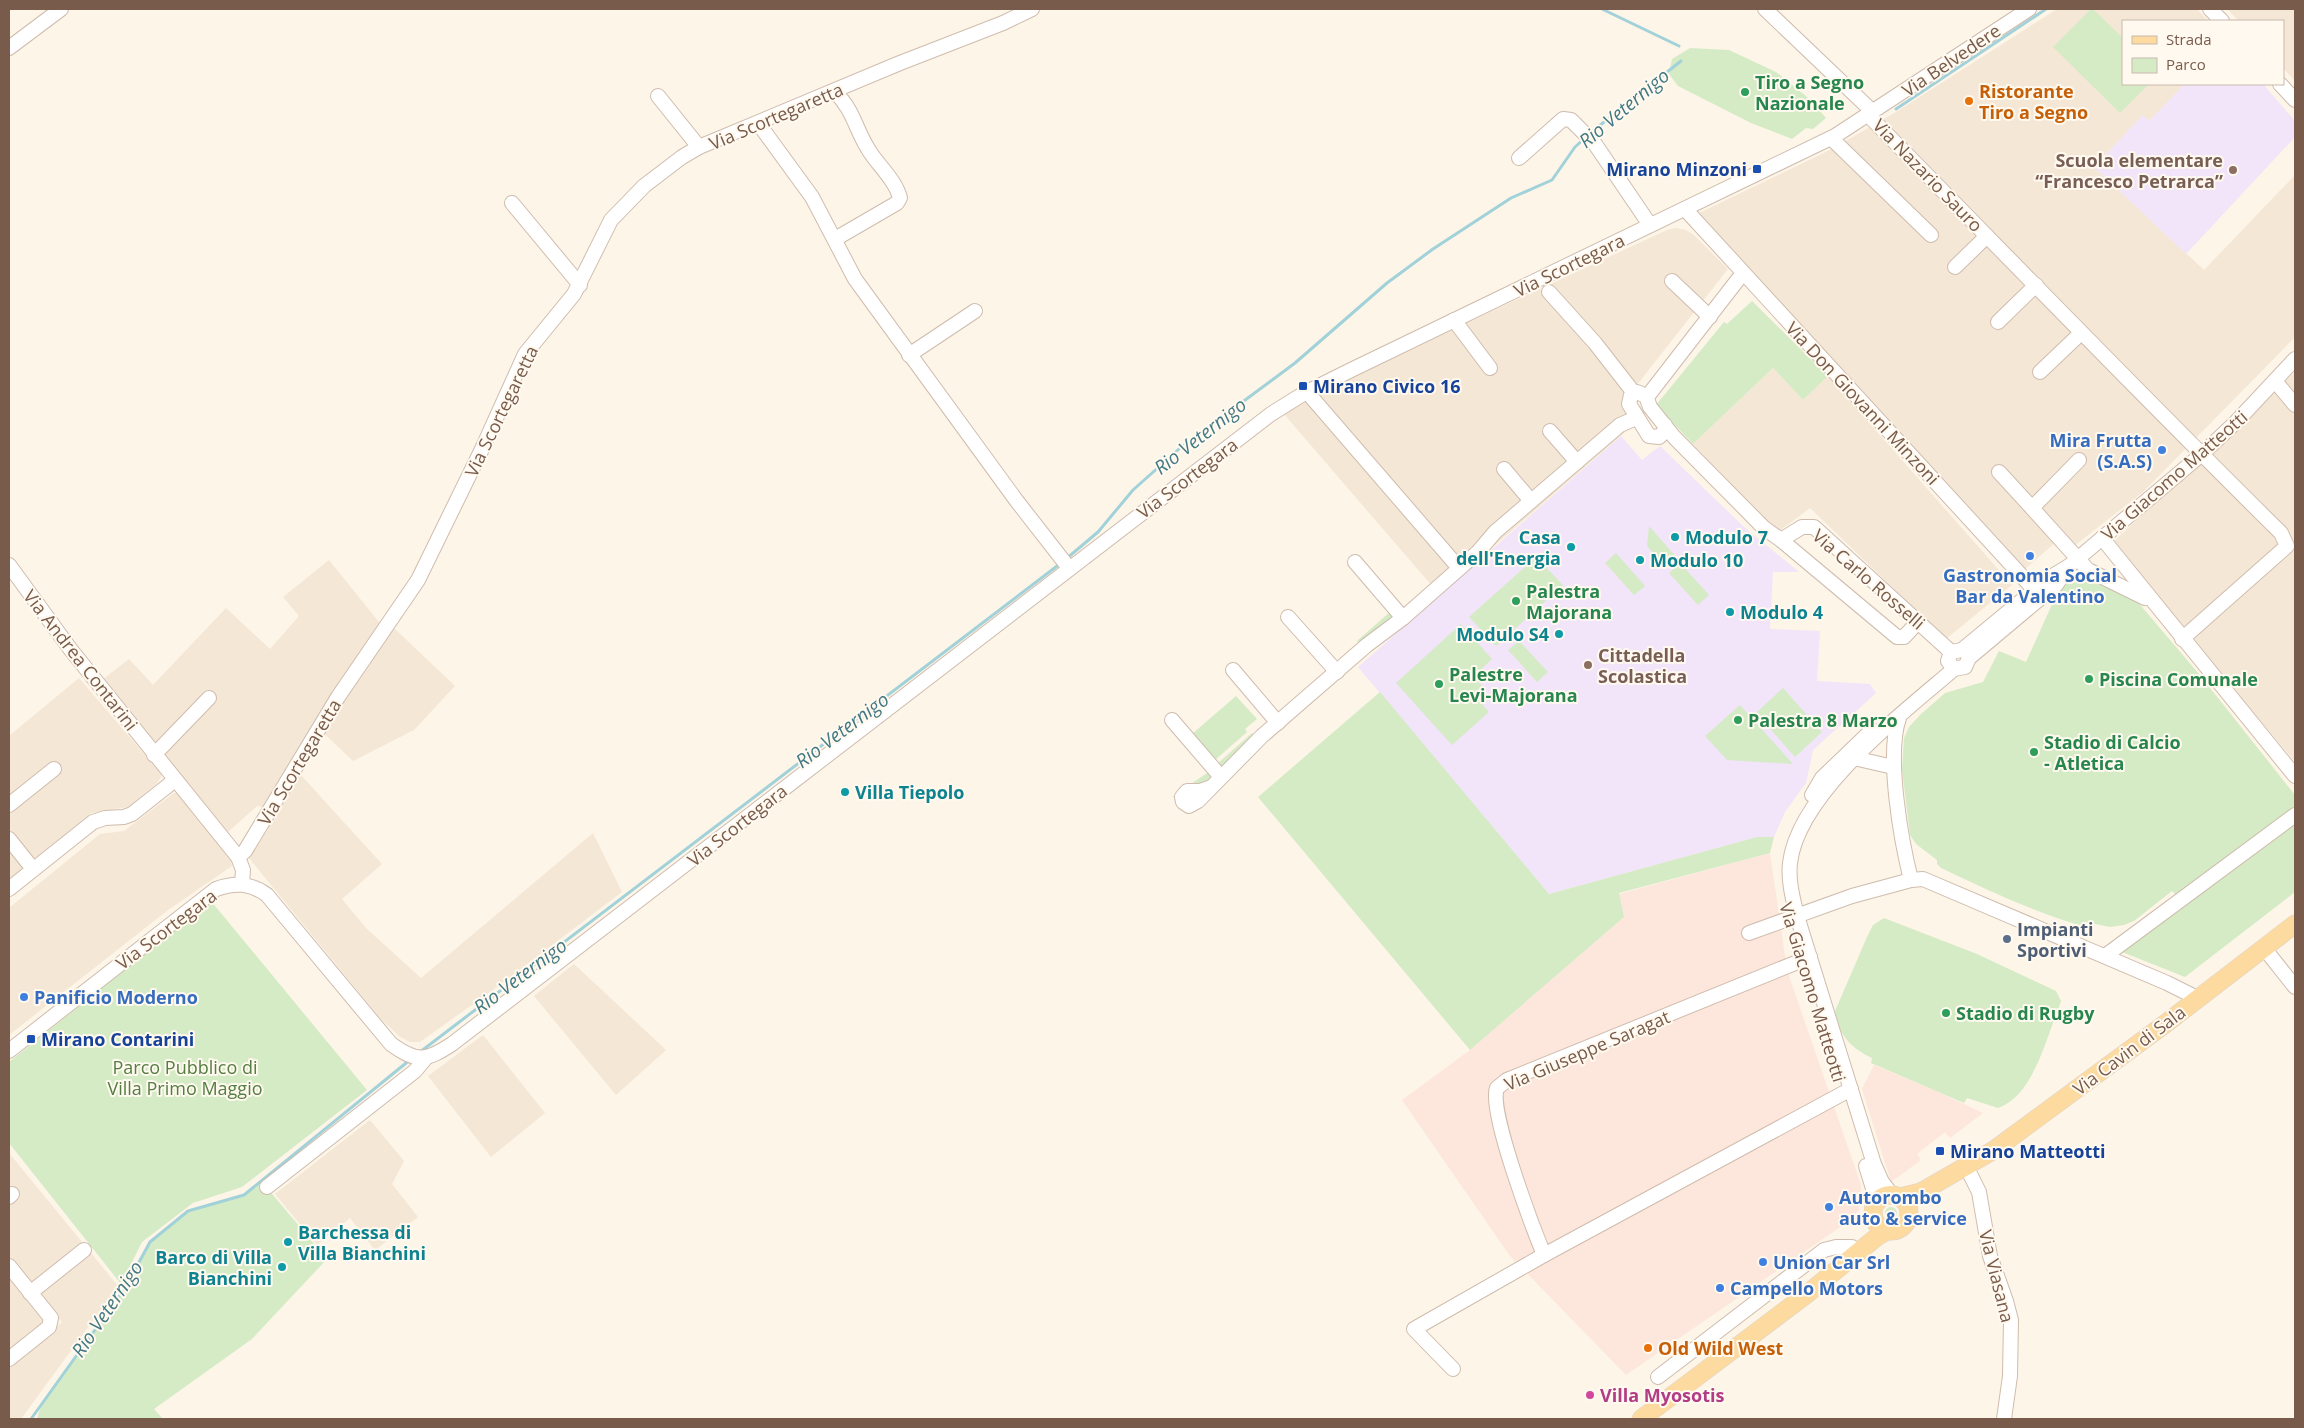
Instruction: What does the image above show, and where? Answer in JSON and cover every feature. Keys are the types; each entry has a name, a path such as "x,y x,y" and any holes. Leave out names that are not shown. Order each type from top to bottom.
{"main road":[{"name":"Via Cavin di Sala","path":"1909,1214 1920,1203 2196,1000 2295,924"},
{"name":"Via Cavin di Sala","path":"1896,1196 1921,1192 1967,1168"},
{"path":"1641,1419 1807,1294 1878,1236 1889,1230 1900,1228 1909,1214 1907,1204 1896,1196 1882,1197 1852,1247 1807,1294"},
{"path":"1874,1211 1879,1226 1889,1230"}],"street":[{"path":"9,48 61,9"},
{"name":"Via Scortegaretta","path":"238,857 245,851 338,697 413,587 483,447 526,354 580,285 611,220 644,186 682,157 699,147 958,39 1003,23 1032,9"},
{"path":"1765,9 1871,113"},
{"name":"Via Belvedere","path":"1871,113 2028,9"},
{"path":"2210,9 2221,20"},
{"path":"2281,85 2295,100"},
{"path":"834,91 846,102 864,143 896,188 900,198 897,203 835,239"},
{"path":"658,96 699,147"},
{"name":"Via Scortegara","path":"267,1187 415,1071 417,1057 452,1044 1257,424 1307,392 1831,138 1871,113"},
{"name":"Via Nazario Sauro","path":"1871,113 1873,120 2291,542"},
{"path":"1519,158 1563,119 1571,120 1587,136 1650,225"},
{"path":"758,123 812,197 835,239 854,280 1069,568"},
{"path":"1831,138 1931,236"},
{"path":"512,203 580,285"},
{"name":"Via Don Giovanni Minzoni","path":"1685,209 2038,593"},
{"name":"Via Nazario Sauro","path":"1955,267 1987,236"},
{"path":"1662,431 1648,436 1628,401 1641,395 1710,317 1744,273"},
{"path":"1672,281 1710,317"},
{"path":"1998,322 2036,285"},
{"path":"1549,292 1641,395 1650,407 1662,431 1674,437 1764,528 1897,637 1904,637 1918,622"},
{"path":"909,355 975,311"},
{"path":"1454,320 1490,368"},
{"path":"2040,372 2081,332"},
{"name":"Via Giacomo Matteotti","path":"1874,1211 1873,1189 1847,1091 1781,876 1786,838 1801,810 1822,778 1850,749 2202,454 2236,422 2295,358"},
{"path":"2274,381 2295,405"},
{"path":"1307,392 1459,568"},
{"path":"1211,786 1278,723 1367,645 1404,618 1478,552 1495,532 1633,412"},
{"path":"1550,431 1577,462"},
{"path":"2032,508 2079,460"},
{"path":"1504,469 1531,501"},
{"path":"1999,472 2032,508 2074,562 2132,590 2152,602"},
{"name":"Via Carlo Rosselli","path":"1781,540 1802,527 1814,527 1957,658"},
{"path":"2102,538 2295,776"},
{"path":"2182,639 2291,542"},
{"path":"1355,562 1404,618"},
{"name":"Via Andrea Contarini","path":"9,565 71,650 238,857 243,870 242,884"},
{"path":"1288,617 1337,672"},
{"name":"Via Giacomo Matteotti","path":"1793,917 1790,870 1797,835 1821,795 1854,758 1899,718 1957,658"},
{"path":"1233,670 1278,723"},
{"path":"154,755 210,698"},
{"path":"1899,718 1896,726 1893,767 1904,853 1911,880"},
{"path":"1172,720 1221,776"},
{"path":"1854,758 1893,767"},
{"path":"9,805 54,770"},
{"path":"9,889 93,822 105,818 124,817 132,814 175,780"},
{"path":"2105,956 2295,815"},
{"path":"9,839 33,870"},
{"path":"1749,934 1852,896 1911,880 1923,880 2175,986 2196,1000"},
{"name":"Via Scortegara","path":"9,1051 216,889 233,884 242,884"},
{"path":"242,884 256,888 267,895 385,1037 417,1057"},
{"path":"2264,948 2295,987"},
{"name":"Via Giuseppe Saragat","path":"1544,1255 1526,1209 1503,1135 1495,1100 1497,1088 1512,1078 1806,959"},
{"path":"1453,1369 1414,1329 1544,1255 1847,1091"},
{"name":"Via Giacomo Matteotti","path":"1847,1091 1876,1170 1896,1196"},
{"name":"Via Viasana","path":"1967,1168 1979,1192 1990,1256 2006,1301 2010,1320 2010,1376 2004,1419"},
{"path":"1658,1377 1824,1250 1836,1247 1852,1247"},
{"path":"30,1293 84,1250"},
{"path":"9,1266 51,1318 49,1327 9,1359"}],"shaded area":[{"path":"2057,9 2197,9 2207,20 2122,20 2122,85 2184,85 2149,121 2143,116 2094,167 2204,270 2295,175 2295,337 2143,492 2069,550 2057,541 2024,570 1697,214 1828,151 1896,112"},
{"path":"2227,9 2295,9 2295,81 2284,69 2284,20 2238,20"},
{"path":"2184,85 2264,85 2295,121 2295,137 2186,254 2094,167 2143,115 2149,121"},
{"path":"1676,228 1686,230 1694,235 1728,269 1629,395 1647,413 1439,594 1283,413 1306,397 1667,230"},
{"path":"1773,368 1803,400 1828,376 2012,585 1946,639 1810,508 1778,532 1693,444"},
{"path":"2295,372 2295,762 2112,543"},
{"name":"Cittadella Scolastica","path":"1621,436 1642,460 1660,446 1744,527 1799,572 1773,572 1770,629 1820,631 1817,681 1870,684 1876,693 1813,750 1806,783 1785,812 1774,837 1757,837 1549,894 1358,667"},
{"path":"329,560 379,622 395,629 455,686 414,730 353,761 313,723 264,807 257,806 228,832 102,680 129,659 153,685 226,608 270,649 299,616 283,597"},
{"path":"79,678 161,774 161,777 157,783 128,807 91,813 9,879 9,736"},
{"path":"299,773 382,864 342,899 366,928 421,978 593,833 622,892 493,990 420,1042 410,1042 400,1037 380,1018 248,857"},
{"path":"174,793 178,793 229,855 232,866 168,910 9,1035 9,908 100,834 124,831"},
{"path":"1770,853 1787,970 1861,1185 1859,1210 1846,1223 1626,1375 1510,1256 1402,1100 1470,1050 1624,917 1619,894"},
{"path":"574,964 666,1050 616,1095 534,996"},
{"path":"483,1035 545,1113 491,1157 428,1076"},
{"path":"1874,1065 1983,1113 1950,1138 1945,1132 1917,1154 1921,1160 1891,1182 1862,1089"},
{"path":"370,1120 404,1161 392,1184 418,1217 375,1250 350,1218 317,1245 275,1194"},
{"path":"9,1153 118,1286 21,1419 9,1419 9,1366 62,1322 9,1256"},
{"path":"9,1275 43,1317 43,1323 9,1350"}],"green space":[{"path":"2093,9 2122,37 2122,85 2148,85 2120,113 2053,47"},
{"name":"Tiro a Segno Nazionale","path":"1690,48 1729,50 1776,72 1807,97 1826,118 1813,129 1806,128 1792,139 1751,123 1678,86 1669,74 1672,59"},
{"path":"1752,301 1828,376 1803,400 1773,368 1693,444 1656,405 1724,322 1727,324"},
{"path":"1649,526 1677,558 1667,568 1647,546"},
{"path":"1616,553 1645,586 1634,595 1605,563"},
{"name":"Palestra Majorana","path":"1536,557 1563,585 1496,646 1469,617"},
{"path":"1680,563 1709,595 1698,605 1669,573"},
{"name":"Stadio di Calcio - Atletica","path":"2074,578 2080,578 2131,596 2136,600 2199,674 2295,795 2295,805 2290,811 2177,896 2172,891 2134,921 2110,927 2085,922 2082,926 2046,914 1941,868 1937,864 1937,860 1916,844 1910,835 1902,769 1904,738 1909,727 1945,693 1983,682 1999,651 2026,662 2058,591"},
{"path":"1391,611 1395,616 1360,644 1357,641"},
{"name":"Palestre Levi-Majorana","path":"1461,624 1492,659 1474,676 1482,686 1473,694 1489,712 1452,745 1396,683"},
{"path":"1519,641 1548,672 1537,682 1508,650"},
{"path":"1783,688 1822,732 1795,757 1756,713"},
{"path":"1380,692 1549,894 1757,837 1774,837 1770,853 1619,893 1624,917 1470,1050 1258,797"},
{"path":"1236,696 1257,719 1245,729 1247,732 1215,760 1192,734"},
{"name":"Palestra 8 Marzo","path":"1740,705 1793,764 1727,760 1705,736"},
{"path":"1252,733 1255,736 1223,768 1217,764"},
{"path":"1210,771 1213,775 1205,799 1187,814 1173,796"},
{"path":"2295,815 2295,892 2185,977 2117,950"},
{"name":"Parco Pubblico di Villa Primo Maggio","path":"211,901 367,1090 242,1187 193,1203 142,1242 121,1284 9,1143 9,1062"},
{"name":"Stadio di Rugby","path":"1884,918 1977,954 2056,991 2061,1001 2043,1051 2029,1080 2010,1102 1998,1108 1967,1098 1964,1103 1871,1063 1872,1058 1858,1050 1847,1040 1837,1020 1835,1011 1873,925"},
{"path":"262,1182 327,1259 252,1339 154,1409 163,1419 37,1419 41,1405 125,1288 150,1242 188,1211 244,1195"},
{"path":"1893,1207 1896,1208 1896,1218 1889,1219 1886,1218 1885,1211 1886,1208"}],"waterway":[{"path":"1602,9 1679,46"},
{"path":"1896,109 2046,9"},
{"name":"Rio Veternigo","path":"1589,134 1681,61"},
{"name":"Rio Veternigo","path":"1066,559 1098,532 1133,490 1179,449 1295,363 1387,283 1433,249 1511,198 1552,180 1575,147 1585,138"},
{"name":"Rio Veternigo","path":"420,1052 1061,563"},
{"name":"Rio Veternigo","path":"31,1419 125,1288 150,1242 188,1211 244,1195 411,1059"}],"place":[{"name":"Tiro a Segno Nazionale","path":"1745,92"},
{"name":"Ristorante Tiro a Segno","path":"1969,101"},
{"name":"Mirano Minzoni","path":"1757,169"},
{"name":"Scuola elementare “Francesco Petrarca”","path":"2233,170"},
{"name":"Mirano Civico 16","path":"1303,386"},
{"name":"Mira Frutta (S.A.S)","path":"2162,450"},
{"name":"Modulo 7","path":"1675,537"},
{"name":"Casa dell'Energia","path":"1571,547"},
{"name":"Gastronomia Social Bar da Valentino","path":"2030,556"},
{"name":"Modulo 10","path":"1640,560"},
{"name":"Palestra Majorana","path":"1516,601"},
{"name":"Modulo 4","path":"1730,612"},
{"name":"Modulo S4","path":"1559,634"},
{"name":"Cittadella Scolastica","path":"1588,665"},
{"name":"Piscina Comunale","path":"2089,679"},
{"name":"Palestre Levi-Majorana","path":"1439,684"},
{"name":"Palestra 8 Marzo","path":"1738,720"},
{"name":"Stadio di Calcio - Atletica","path":"2034,752"},
{"name":"Villa Tiepolo","path":"845,792"},
{"name":"Impianti Sportivi","path":"2007,939"},
{"name":"Panificio Moderno","path":"24,997"},
{"name":"Stadio di Rugby","path":"1946,1013"},
{"name":"Mirano Contarini","path":"31,1039"},
{"name":"Mirano Matteotti","path":"1940,1151"},
{"name":"Autorombo auto & service","path":"1829,1207"},
{"name":"Barchessa di Villa Bianchini","path":"288,1242"},
{"name":"Union Car Srl","path":"1763,1262"},
{"name":"Barco di Villa Bianchini","path":"282,1267"},
{"name":"Campello Motors","path":"1720,1288"},
{"name":"Old Wild West","path":"1648,1348"},
{"name":"Villa Myosotis","path":"1590,1395"}]}
